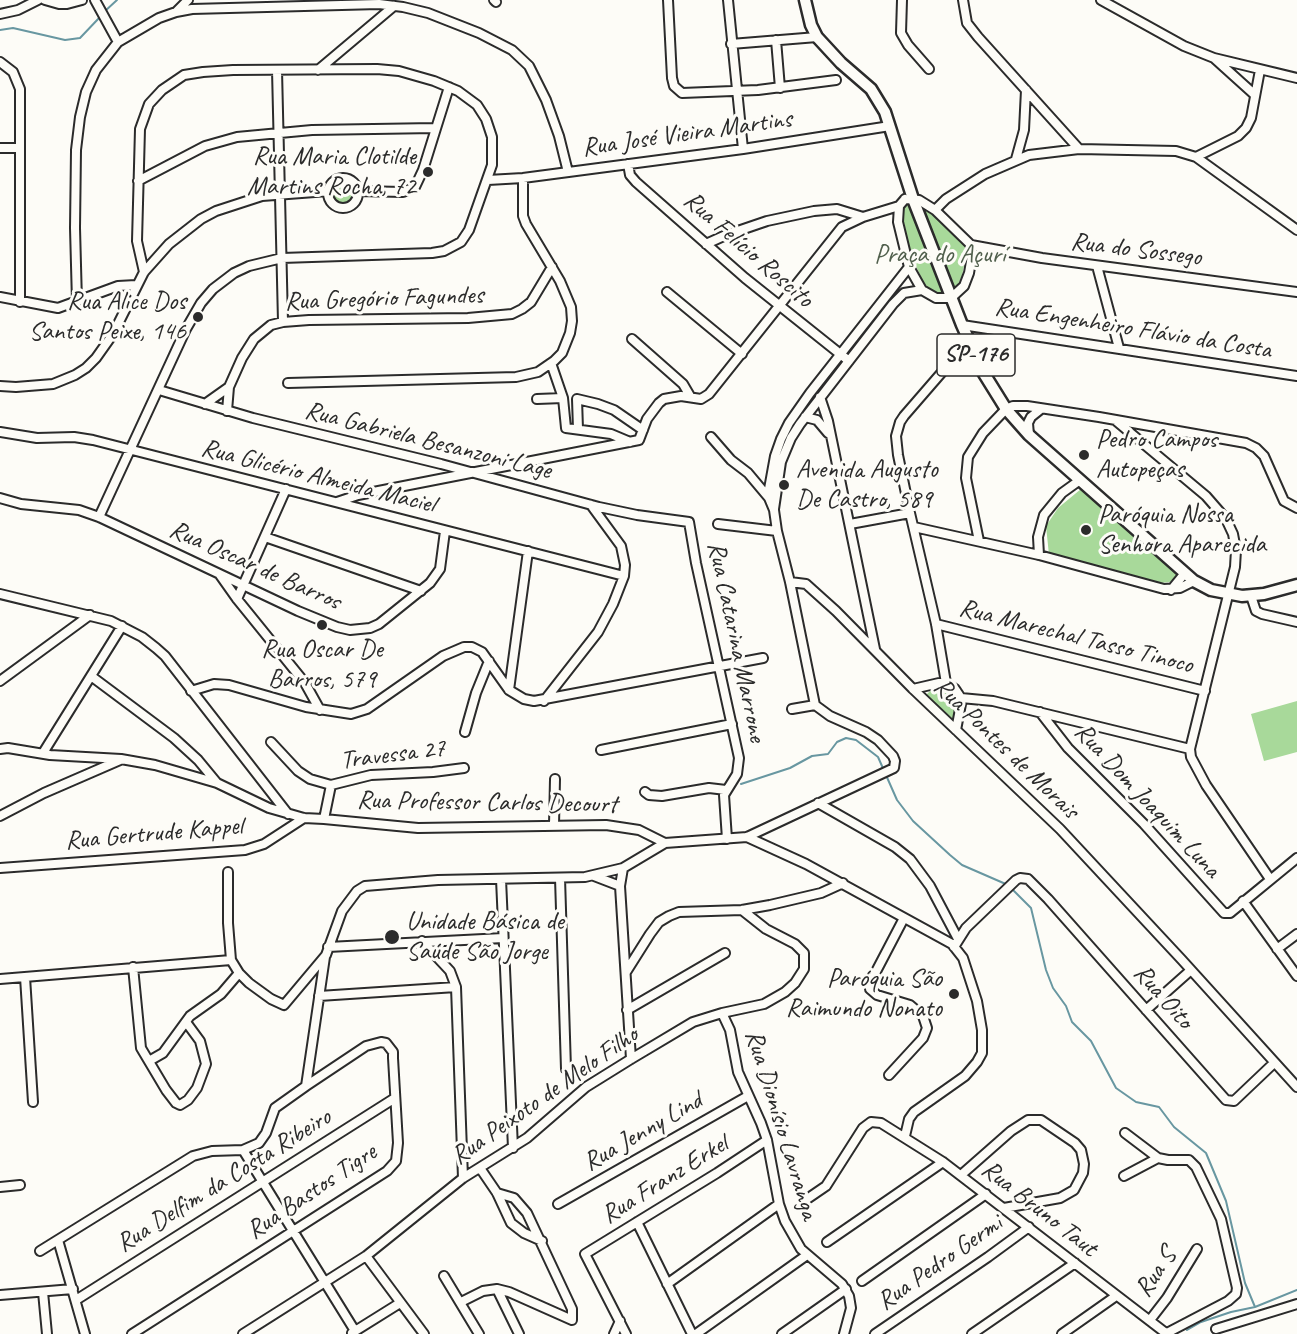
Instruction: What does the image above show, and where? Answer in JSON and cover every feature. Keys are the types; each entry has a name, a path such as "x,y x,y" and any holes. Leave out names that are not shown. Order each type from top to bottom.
{"main road":[{"name":"SP-176","path":"805,0 811,25 817,37 871,90 880,102 913,199 962,325 983,372 1006,409 1029,435 1194,581 1211,590 1251,596 1297,585"}],"street":[{"path":"0,14 18,10 38,0"},
{"path":"45,0 66,4 82,0"},
{"path":"95,0 118,42"},
{"path":"176,12 188,0"},
{"path":"668,0 674,86 682,93 780,88 836,81"},
{"path":"728,0 744,149"},
{"path":"902,0 901,33 908,45 929,69"},
{"path":"963,0 967,23 1079,149"},
{"path":"1101,0 1184,46 1214,58 1297,78"},
{"path":"318,70 394,6"},
{"path":"76,302 75,170 80,117 86,92 96,70 118,42 159,18 176,12 192,9 394,6 428,13 479,33 500,42 522,57 537,78 559,136 568,172"},
{"path":"731,44 817,37"},
{"path":"776,40 780,88"},
{"path":"1214,58 1255,95"},
{"path":"0,63 13,72 19,82 20,302"},
{"path":"99,518 194,315 213,289 234,273 282,258 405,254 444,251 453,247 465,237 488,180 494,151 486,119 477,105 449,87 399,71 382,69 278,70 203,72 184,75 162,90 149,104 143,115 138,150 137,241 144,272"},
{"path":"278,70 282,321"},
{"path":"1196,157 1238,136 1251,118 1260,70"},
{"path":"358,191 402,192 415,187 423,170 449,87"},
{"path":"1016,159 1024,130 1026,90"},
{"name":"Rua José Vieira Martins","path":"488,180 523,178 744,149 890,126"},
{"path":"138,181 205,146 237,137 312,130 435,128"},
{"path":"0,148 20,148"},
{"path":"934,210 969,183 1016,159 1054,151 1079,149 1176,151 1196,157 1297,230"},
{"name":"Rua Felício Roscito","path":"627,164 630,175 636,182 779,306 849,361"},
{"path":"346,177 352,180 358,191 354,203 343,208 332,203 328,191 334,180 346,177"},
{"path":"288,383 516,377 538,372 551,363 562,352 570,333 571,307 566,291 526,225 523,178"},
{"path":"0,386 53,384 86,368 113,334 144,272 169,244 201,219 239,202 280,194 328,191"},
{"path":"913,199 934,210 971,245 969,273 959,292 951,298 936,298 922,290 909,267 899,233 897,212 905,200 913,199"},
{"path":"337,502 358,495 635,441 659,403 672,398 690,396 700,399 709,394 842,227 863,217 899,206"},
{"path":"706,244 726,234 814,211 837,209 863,217"},
{"name":"Rua do Sossego","path":"971,245 1097,266 1297,292"},
{"path":"1097,266 1119,348"},
{"name":"Rua Gregório Fagundes","path":"227,411 229,387 242,358 254,339 272,325 282,321 468,318 512,314 531,302 552,267"},
{"path":"769,498 770,478 781,439 810,393 909,267"},
{"path":"0,297 58,308 118,286 136,285"},
{"path":"40,1251 193,1156 212,1151 243,1150 259,1143 266,1133 275,1108 306,1086 327,951 342,911 357,891 365,886 404,882 594,876 623,868 665,843 747,837 893,769 895,761 893,756 878,740 830,716 815,705 774,510 778,474 785,452 805,417 893,304 904,294 922,290"},
{"path":"667,292 742,354"},
{"path":"886,298 893,304"},
{"name":"Rua Engenheiro Flávio da Costa","path":"962,325 1297,376"},
{"path":"632,339 683,384 690,396"},
{"path":"946,683 936,624 910,513 897,442 900,422 969,341"},
{"path":"551,363 563,399 566,428 612,434 635,441"},
{"path":"205,404 229,387"},
{"name":"Rua Gabriela Besanzoni Lage","path":"159,390 227,411 591,505 637,515 689,522"},
{"path":"820,397 828,421 829,435 850,524 875,649"},
{"path":"537,399 563,399"},
{"path":"578,429 577,399 614,410 643,430"},
{"path":"979,541 966,478 968,457 983,434 1006,409 1018,406 1235,440 1256,448 1269,465 1284,501 1297,508"},
{"path":"1029,435 1028,423 1031,417 1041,409"},
{"path":"805,417 817,420 829,435"},
{"path":"1115,420 1206,496 1226,519 1236,550 1235,567 1190,749 1191,757 1206,785 1270,879"},
{"name":"Rua Glicério Almeida Maciel","path":"0,432 37,438 75,437 111,444 130,451 624,576"},
{"path":"711,437 731,460 748,473 769,498 774,510"},
{"path":"1039,555 1038,537 1044,515 1062,493 1080,480"},
{"path":"237,599 286,489"},
{"name":"Rua Oscar de Barros","path":"0,498 21,504 79,510 322,621 350,630 370,628 379,624 436,577 440,569 445,531"},
{"path":"544,701 598,632 614,604 624,576 626,565 621,546 591,505"},
{"path":"850,524 910,513"},
{"name":"Rua Catarina Marrone","path":"689,522 739,758 739,768 734,781 726,790 724,807 727,839"},
{"path":"718,524 777,531"},
{"path":"914,527 1039,555 1171,590 1194,581"},
{"path":"265,537 421,591"},
{"path":"509,690 528,551"},
{"path":"219,573 237,599 305,683 320,710"},
{"path":"1171,590 1185,573"},
{"name":"Rua Pontes de Morais","path":"790,582 806,585 1061,830 1297,1087"},
{"path":"0,594 90,615 122,626 142,637 165,656 288,814"},
{"path":"1251,596 1256,611 1297,622"},
{"path":"0,681 90,615"},
{"name":"Rua Marechal Tasso Tinoco","path":"936,624 1205,691"},
{"path":"43,753 122,626"},
{"path":"191,690 214,684 229,685 320,710 351,714 367,709 455,650 465,647 478,649 509,690 534,702 763,658"},
{"path":"465,732 476,693 489,662"},
{"path":"91,676 174,738 198,760 217,783"},
{"path":"913,689 939,682 946,683 955,689 961,698 961,710 956,730"},
{"path":"961,698 993,701 1190,749"},
{"path":"792,709 815,705"},
{"name":"Rua Dom Joaquim Luna","path":"1040,712 1068,748 1150,831 1221,910 1228,914 1243,902"},
{"path":"601,750 732,724"},
{"name":"Travessa 27","path":"271,742 298,771 309,778 331,785 371,775 464,768"},
{"name":"Rua Professor Carlos Decourt","path":"0,749 121,759 155,765 217,783 269,808 304,819 418,828 617,826 647,833 665,843"},
{"path":"0,816 44,793 121,759"},
{"path":"554,825 555,779"},
{"path":"324,819 331,785"},
{"path":"645,792 649,795 662,796 709,788 726,790"},
{"path":"818,803 896,847 910,859 930,886 974,986 982,1030 981,1053 977,1062 965,1076 914,1112 907,1124 905,1136"},
{"name":"Rua Gertrude Kappel","path":"0,868 245,850 270,841 304,819"},
{"path":"747,837 843,883 904,918 956,943"},
{"path":"1297,858 1243,902 1297,976"},
{"path":"623,868 620,886 631,1059"},
{"path":"228,872 231,960 239,973 260,992 284,1005 327,951 422,941 504,939"},
{"path":"594,876 620,886"},
{"path":"560,878 566,1069"},
{"name":"Rua Oito","path":"956,943 966,928 1010,886 1020,878 1024,878 1037,886 1226,1100 1234,1101 1274,1063"},
{"path":"501,879 513,1148"},
{"path":"626,972 659,922 679,912 742,910 803,898 843,883"},
{"name":"Rua Peixoto de Melo Filho","path":"243,1334 366,1256 463,1178 513,1148 541,1127 586,1087 693,1022 777,998 795,983 805,964 800,948 766,929 742,910"},
{"path":"889,1075 923,1038 927,1028 923,1016 910,1005 877,995 870,989 870,983 904,918"},
{"path":"1277,949 1297,934"},
{"path":"422,941 450,971 456,987 463,1178"},
{"path":"625,948 642,946"},
{"path":"627,1010 725,952"},
{"path":"0,980 231,960"},
{"path":"133,967 138,1038 141,1048 176,1103 182,1104 191,1096 203,1076 206,1061 200,1041 186,1022"},
{"path":"1146,1010 1191,970"},
{"path":"149,1061 164,1053 193,1013 221,994 239,973"},
{"path":"25,977 33,1102"},
{"path":"319,996 456,987"},
{"name":"Rua Dionísio Lavranga","path":"722,1013 730,1030 735,1062 767,1140 779,1204 795,1240 807,1255 846,1289"},
{"name":"Rua Bastos Tigre","path":"132,1334 392,1167 398,1156 398,1143 393,1052 386,1043 381,1042 366,1047 306,1086"},
{"name":"Rua Jenny Lind","path":"558,1204 748,1096"},
{"name":"Rua Delfim da Costa Ribeiro","path":"76,1300 395,1098"},
{"path":"961,1175 1011,1131 1028,1120 1041,1120 1075,1143 1081,1150 1083,1173 1074,1190 1060,1198 1004,1209"},
{"name":"Rua Bruno Taut","path":"807,1199 826,1186 863,1128 871,1122 881,1123 943,1161 1166,1334"},
{"path":"1125,1133 1158,1158 1189,1160 1196,1167 1221,1219 1237,1288 1236,1294 1228,1301 1166,1334"},
{"name":"Rua Franz Erkel","path":"620,1321 585,1254 767,1140"},
{"path":"243,1150 353,1333 400,1303"},
{"path":"1124,1176 1158,1158"},
{"path":"827,1242 943,1161"},
{"path":"480,1168 497,1193 512,1223 524,1233 542,1241"},
{"path":"0,1187 20,1185"},
{"path":"461,1302 483,1291 497,1289 509,1292 572,1320 571,1304 527,1214 514,1198 497,1193"},
{"path":"862,1281 986,1194"},
{"path":"667,1284 779,1204"},
{"path":"637,1222 694,1334 807,1255"},
{"name":"Rua Pedro Germi","path":"875,1334 1029,1227"},
{"path":"58,1240 85,1334"},
{"name":"Rua S","path":"1149,1320 1167,1298 1197,1249"},
{"path":"366,1256 424,1334"},
{"path":"972,1334 1075,1263"},
{"path":"444,1276 479,1334"},
{"path":"0,1295 73,1289"},
{"path":"497,1289 519,1334"},
{"path":"782,1334 846,1289 851,1308 844,1334"},
{"path":"44,1292 47,1334"},
{"path":"1062,1334 1116,1296"},
{"path":"1216,1329 1297,1304"},
{"path":"614,1334 620,1321"},
{"path":"620,1321 626,1334"}],"green space":[{"path":"343,181 351,184 354,192 351,200 343,203 335,200 332,192 335,184"},
{"name":"Praça do Açurí","path":"912,204 931,210 968,245 962,276 957,286 939,296 924,284 911,255 901,209 905,205"},
{"path":"1081,489 1179,574 1170,582 1160,583 1049,555 1046,526 1058,508"},
{"path":"931,690 951,690 959,704 955,721 926,695"},
{"path":"1297,701 1297,752 1264,761 1251,714"}],"waterway":[{"path":"104,12 117,0"},
{"path":"0,30 13,28 65,40 80,38 100,17"},
{"path":"741,784 790,768 812,756 828,754 837,742 846,738 856,740 878,757 897,800 913,821 962,865 1008,885"},
{"path":"1012,889 1031,908 1046,970 1053,988 1066,1006 1072,1022 1091,1041 1116,1088 1136,1102 1159,1107 1174,1127 1206,1153 1226,1201 1245,1283 1255,1307"},
{"path":"1187,1330 1201,1322 1255,1307 1297,1290"}],"place":[{"name":"Rua Maria Clotilde Martins Rocha, 72","path":"428,172"},
{"name":"Rua Alice Dos Santos Peixe, 146","path":"198,317"},
{"name":"Pedro Campos Autopeças","path":"1084,455"},
{"name":"Avenida Augusto De Castro, 589","path":"784,485"},
{"name":"Paróquia Nossa Senhora Aparecida","path":"1086,530"},
{"name":"Rua Oscar De Barros, 579","path":"322,625"},
{"name":"Unidade Básica de Saúde São Jorge","path":"392,937"},
{"name":"Paróquia São Raimundo Nonato","path":"954,994"}]}
